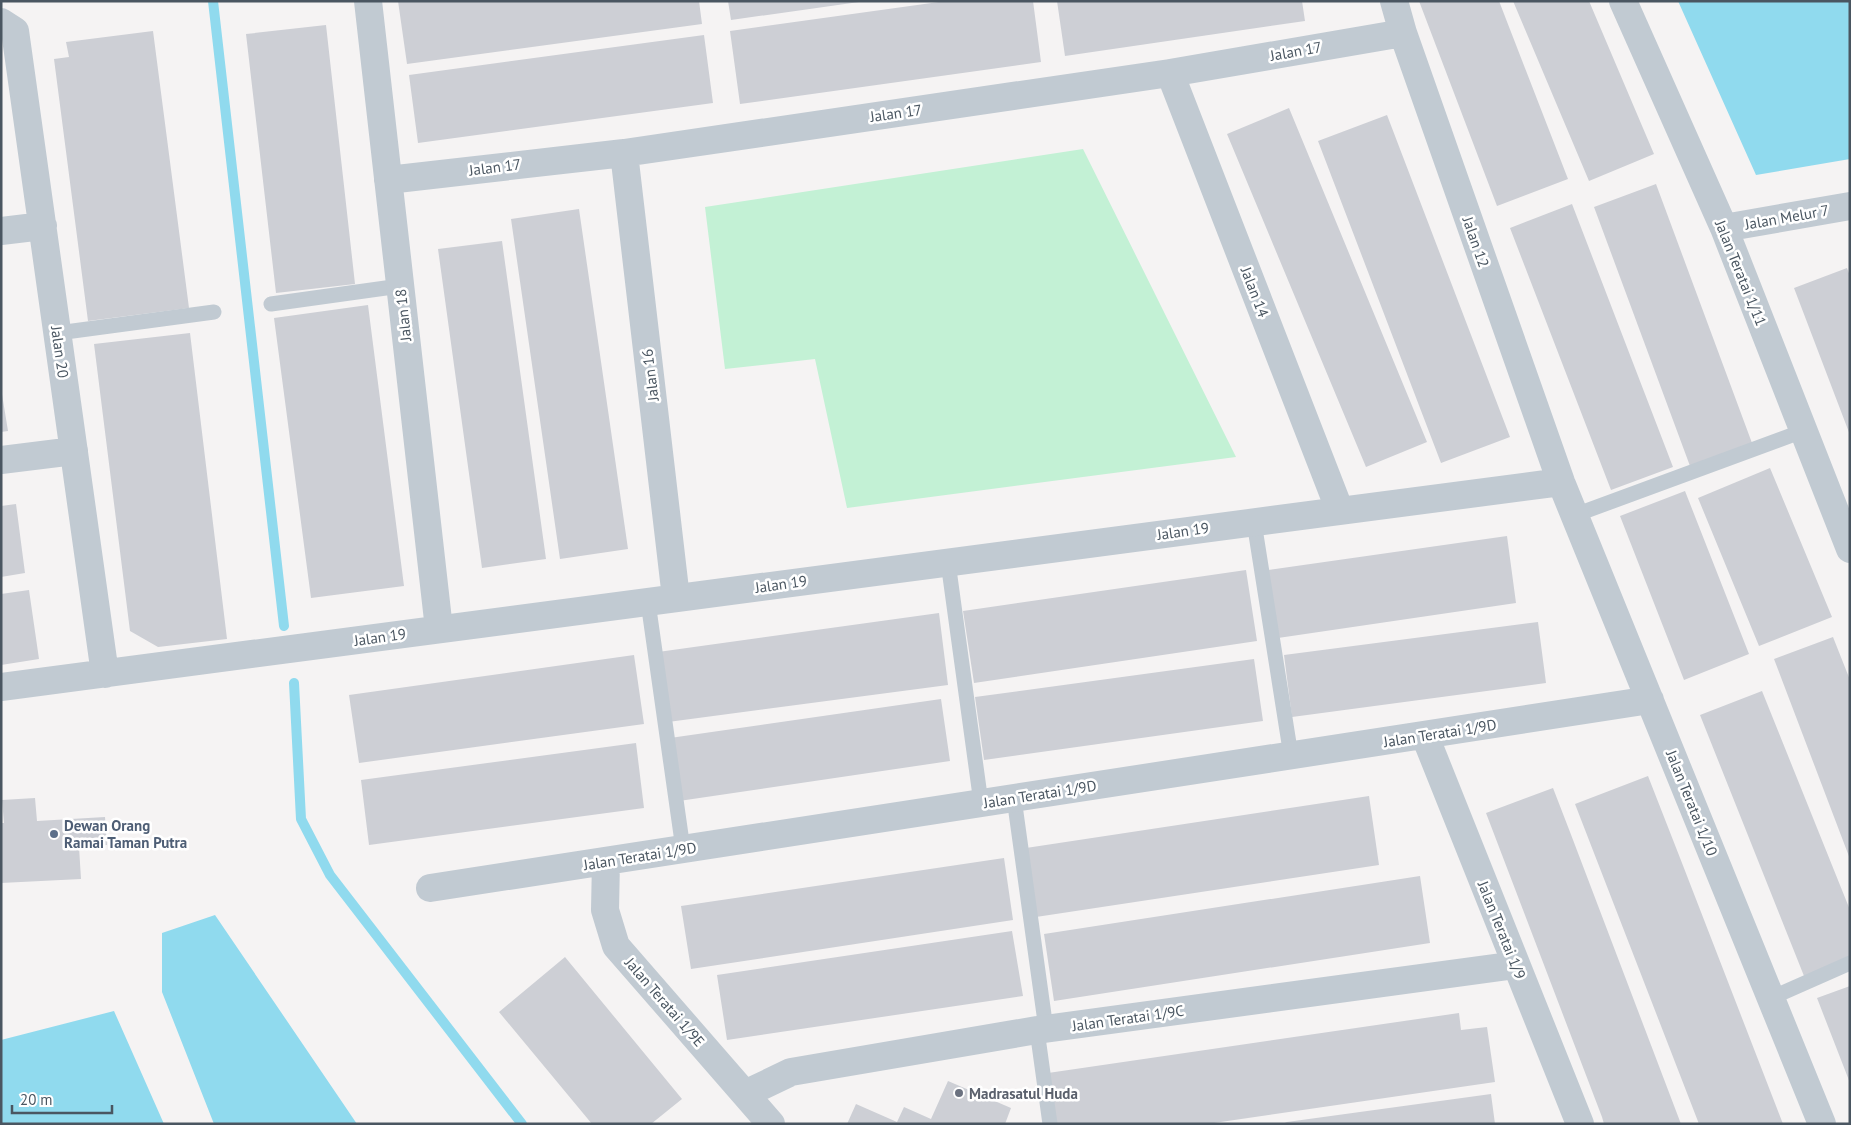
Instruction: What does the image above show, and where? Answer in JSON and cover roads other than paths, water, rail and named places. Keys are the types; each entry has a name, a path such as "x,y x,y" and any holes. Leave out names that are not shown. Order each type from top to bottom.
{"street":[{"name":"Jalan 18","path":"368,1 439,630"},
{"name":"Jalan 12","path":"1394,1 1403,33 1561,482"},
{"name":"Jalan Teratai 1/11","path":"1623,1 1724,228 1850,548"},
{"name":"Jalan 20","path":"8,27 42,226 105,674"},
{"name":"Jalan 17","path":"388,180 624,152 1170,73 1403,33"},
{"name":"Jalan 14","path":"1170,73 1340,511"},
{"name":"Jalan 16","path":"624,152 676,598"},
{"name":"Jalan Melur 7","path":"1724,228 1850,206"},
{"path":"1,231 42,226"},
{"path":"1,460 74,450"},
{"name":"Jalan 19","path":"1,687 1561,482"},
{"name":"Jalan Teratai 1/10","path":"1561,482 1822,1124"},
{"name":"Jalan Teratai 1/9D","path":"430,888 1650,700"},
{"name":"Jalan Teratai 1/9","path":"1424,736 1580,1124"},
{"name":"Jalan Teratai 1/9E","path":"606,861 605,910 616,946 770,1124"},
{"name":"Jalan Teratai 1/9C","path":"745,1094 792,1072 1042,1029 1516,965"}],"lane":[{"path":"271,304 400,286"},
{"path":"58,333 214,312"},
{"path":"1575,515 1803,431"},
{"path":"1254,522 1292,756"},
{"path":"948,562 981,803"},
{"path":"648,602 683,849"},
{"path":"1014,798 1042,1029 1050,1124"},
{"path":"1771,998 1850,963"}],"water":[{"path":"1678,1 1850,1 1850,159 1756,175"},
{"path":"215,915 357,1124 214,1124 162,992 162,933"},
{"path":"114,1011 164,1124 1,1124 1,1040"}],"waterway":[{"path":"213,1 284,626"},
{"path":"294,683 301,819 330,875 522,1124"}],"place":[{"name":"Dewan Orang Ramai Taman Putra","path":"54,834"},
{"name":"Madrasatul Huda","path":"959,1093"}]}
